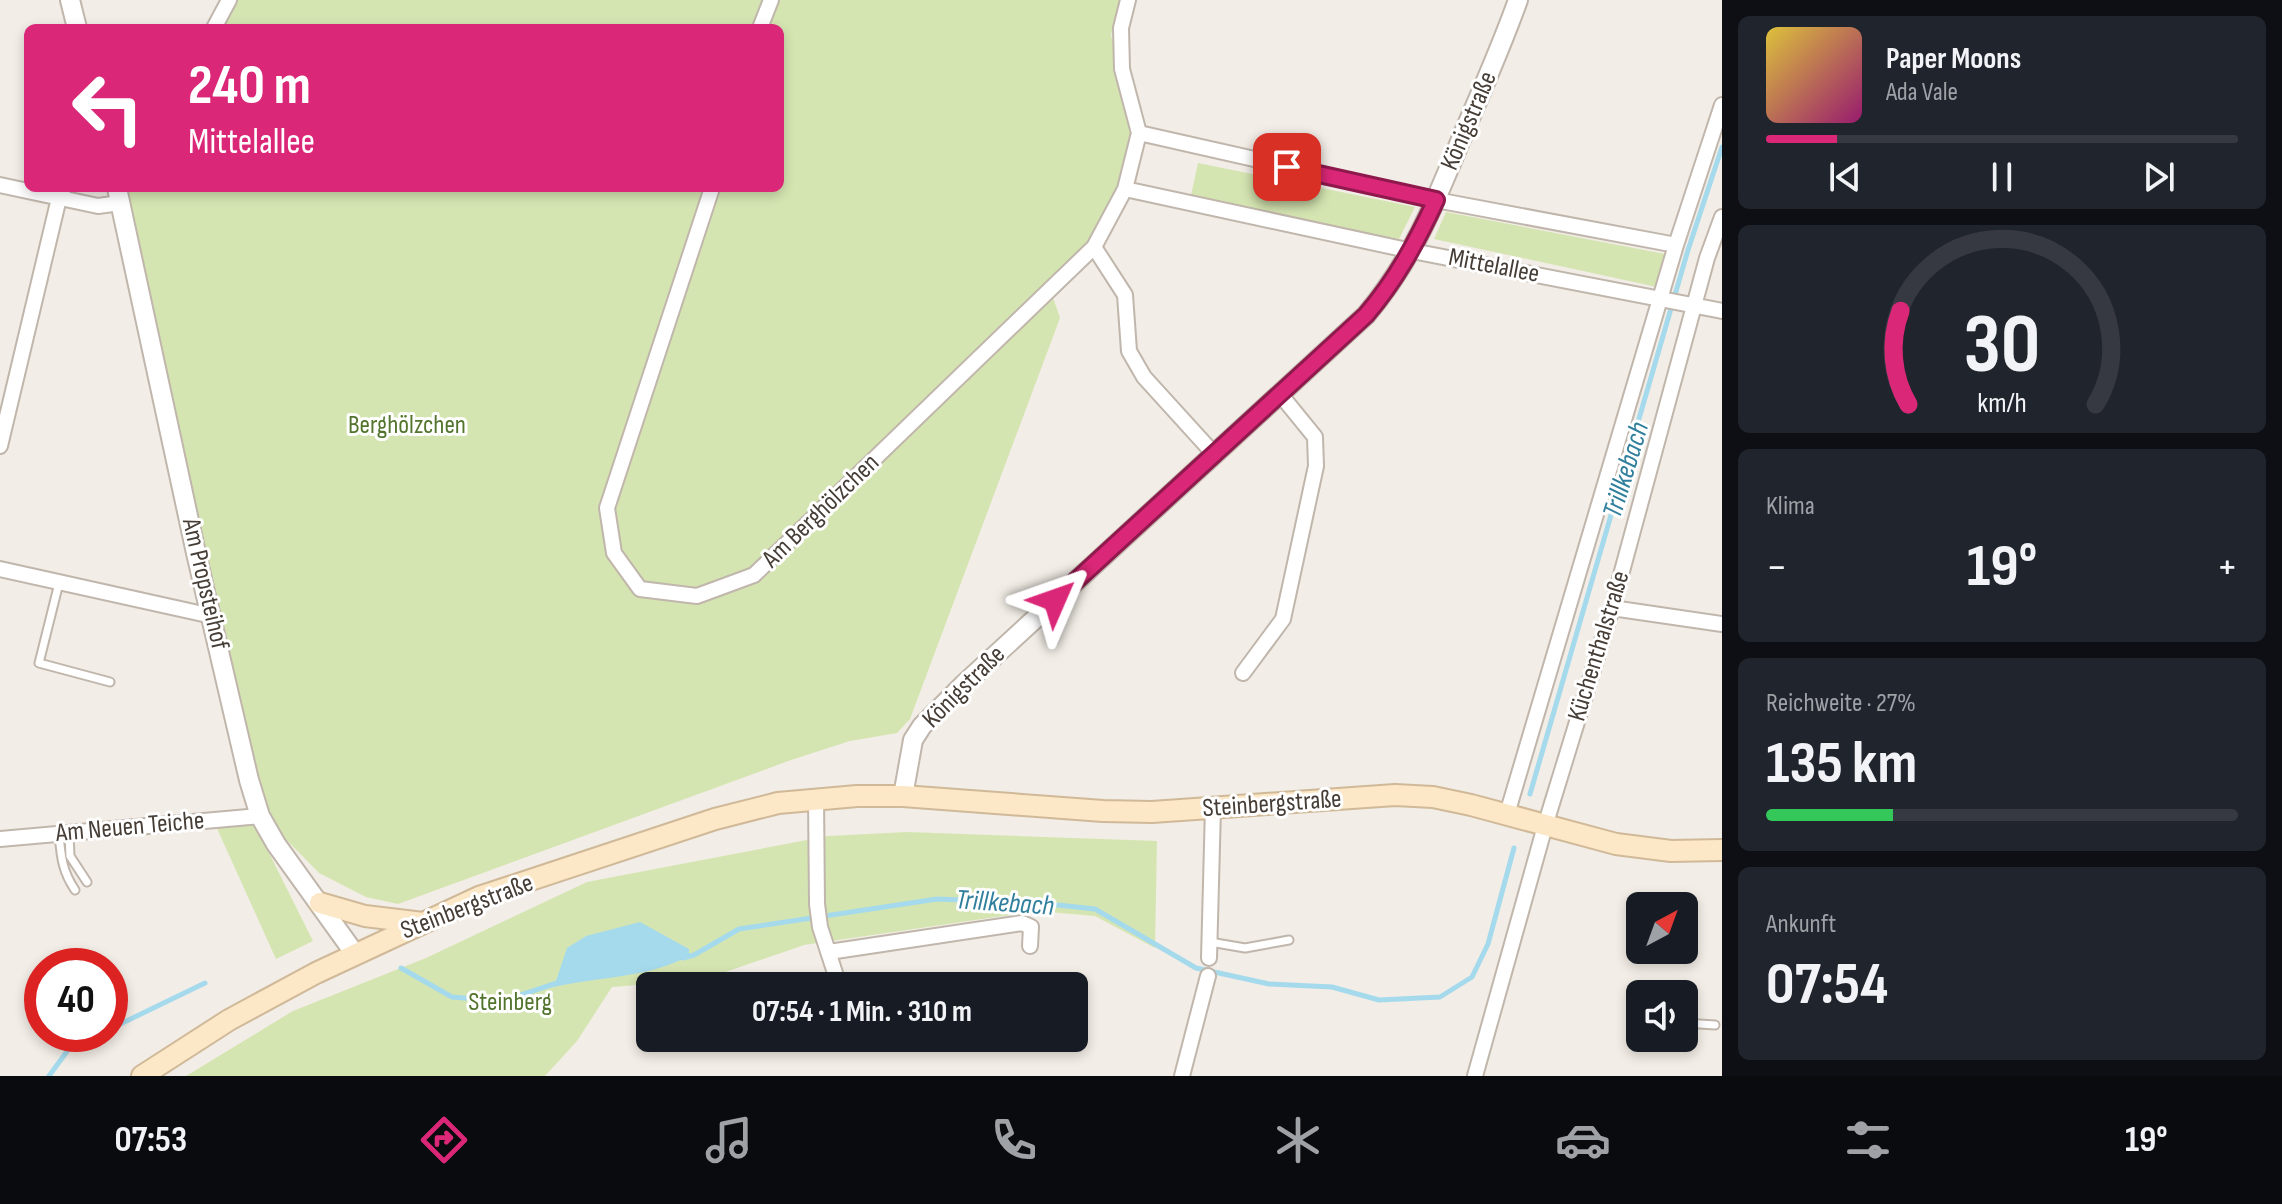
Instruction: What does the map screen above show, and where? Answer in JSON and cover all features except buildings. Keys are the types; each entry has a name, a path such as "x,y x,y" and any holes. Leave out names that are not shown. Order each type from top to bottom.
{"main road":[{"name":"Steinbergstraße","path":"142,1076 229,1020 355,954 479,897 715,819 778,803 816,798 903,796 1103,811 1213,808 1395,795 1433,797 1630,846 1671,851 1722,850"},
{"path":"320,903 365,916 423,923"}],"street":[{"path":"70,0 76,24"},
{"path":"216,24 229,0"},
{"path":"762,24 771,0"},
{"path":"1128,0 1121,28 1122,69 1139,133"},
{"name":"Königstraße","path":"903,796 913,740 922,726 1366,315 1392,285 1436,200 1518,0"},
{"name":"Küchenthalstraße","path":"1507,814 1660,297 1722,105"},
{"name":"Am Berghölzchen","path":"711,192 607,508 614,553 640,589 654,593 697,596 754,575 1094,247 1125,189 1139,133"},
{"name":"Mittelallee","path":"1139,133 1436,200 1676,245"},
{"path":"0,185 24,188"},
{"name":"Mittelallee","path":"1125,189 1412,251 1722,311"},
{"path":"0,446 61,193 98,206 118,196"},
{"name":"Am Propsteihof","path":"118,196 249,780 260,816 276,844 355,954"},
{"name":"Küchenthalstraße","path":"1475,1076 1545,826 1612,608 1696,305 1715,259 1722,217"},
{"path":"1094,247 1125,295 1129,351 1144,377 1214,454"},
{"path":"1243,673 1283,619 1316,466 1315,437 1280,394"},
{"path":"0,569 212,616"},
{"path":"1612,608 1722,624"},
{"path":"816,798 817,904 820,927 835,972"},
{"path":"1209,958 1213,808"},
{"name":"Am Neuen Teiche","path":"0,839 260,816"},
{"path":"829,952 1022,923 1031,927 1030,946"},
{"path":"1182,1076 1208,976"}],"lane":[{"path":"59,583 39,663 110,682"},
{"path":"64,833 70,856 87,882"},
{"path":"64,833 61,864 75,890"},
{"path":"1210,942 1245,948 1289,940"},
{"path":"1698,1024 1715,1025"}],"green space":[{"name":"Berghölzchen","path":"234,0 1121,0 1111,35 1137,133 1124,189 1093,246 1050,289 1060,318 910,719 897,733 850,741 791,760 398,904 366,897 319,873 267,820 204,627 121,192 784,192 784,24 221,24"},
{"path":"1198,163 1415,207 1399,239 1190,200"},
{"path":"1446,212 1665,254 1657,287 1434,239"},
{"path":"253,821 313,941 276,959 215,824"},
{"name":"Steinberg","path":"907,832 1157,841 1155,948 1095,916 1037,911 804,945 725,972 636,972 636,985 612,987 577,1041 545,1076 186,1076 293,1011 426,958 587,882 828,836"}],"water":[{"path":"640,922 689,949 689,956 643,972 554,987 567,948 586,936"}],"waterway":[{"name":"Trillkebach","path":"1530,794 1688,250 1722,147"},
{"name":"Trillkebach","path":"683,958 739,929 937,899 1039,903 1095,909 1196,968 1269,984 1332,987 1379,1000 1440,997 1472,977 1488,944 1514,848"},
{"name":"Trillkebach","path":"401,968 452,997 502,1001 560,982"},
{"name":"Trillkebach","path":"128,1020 205,983"},
{"name":"Trillkebach","path":"49,1076 67,1052"}],"route":[{"path":"1055,600 1366,315 1392,285 1436,200 1287,167"}]}
